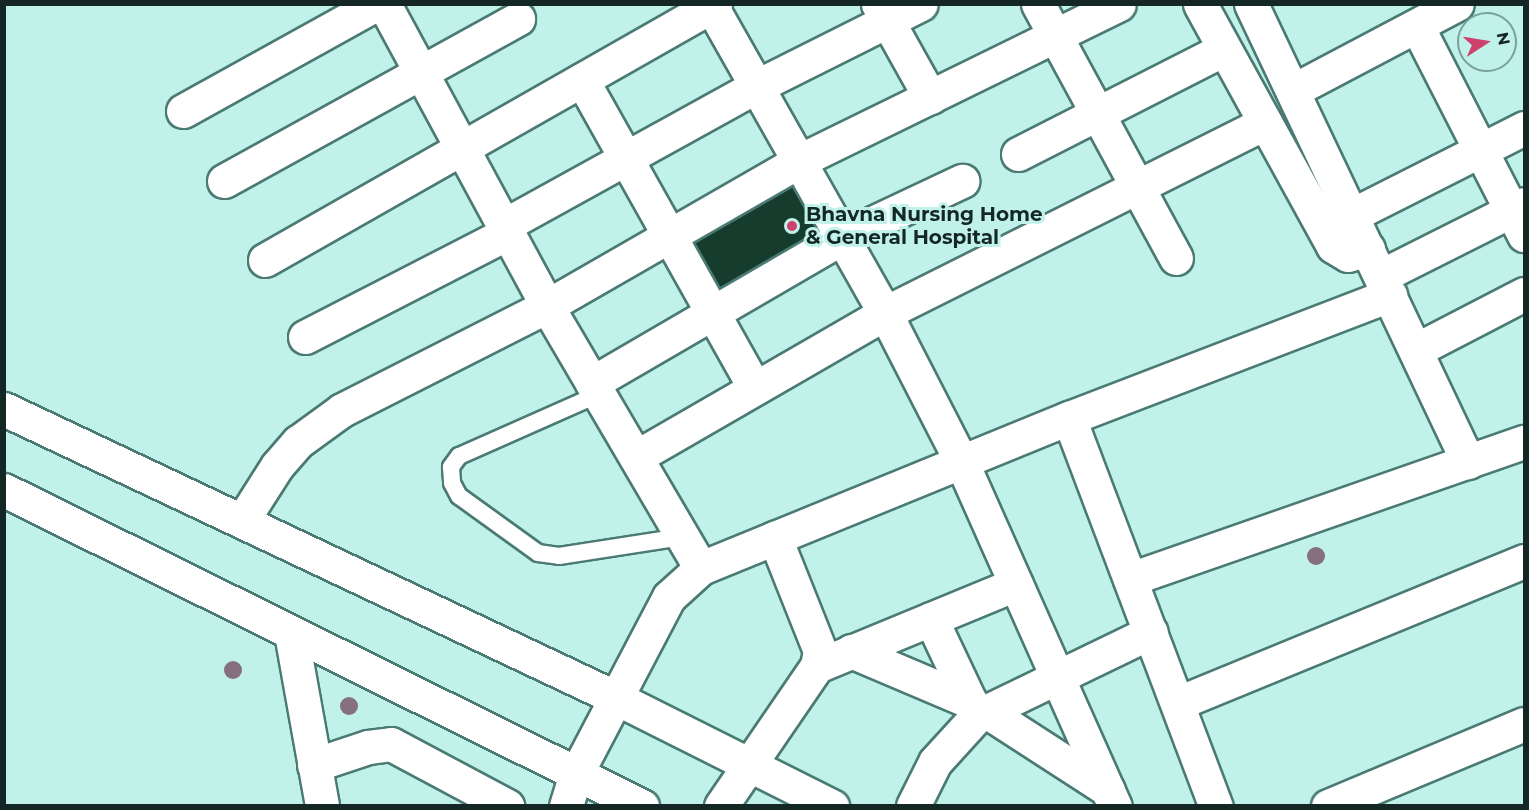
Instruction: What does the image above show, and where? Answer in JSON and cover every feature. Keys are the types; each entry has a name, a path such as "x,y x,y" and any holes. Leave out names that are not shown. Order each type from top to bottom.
{"street":[{"path":"183,111 376,4"},
{"path":"384,4 460,149 547,306 701,568"},
{"path":"305,338 505,230 625,159 883,13 921,4"},
{"path":"1038,4 1139,186 1176,258"},
{"path":"242,521 277,466 322,422 547,306 799,160 1119,4"},
{"path":"1200,4 1333,246 1380,273"},
{"path":"1294,90 1457,4"},
{"path":"265,260 712,5 885,313 962,463 1111,798"},
{"path":"1254,6 1467,462"},
{"path":"883,13 930,97"},
{"path":"224,181 422,76 518,19"},
{"path":"566,806 576,774 614,697 669,597 701,568 1069,418 1380,273 1520,217 1417,26"},
{"path":"1018,154 1224,49"},
{"path":"582,80 755,388"},
{"path":"636,457 885,313 1265,123"},
{"path":"1352,215 1524,128"},
{"path":"595,388 712,312 843,237 962,181"},
{"path":"1416,350 1524,294"},
{"path":"4,409 614,697 832,806"},
{"path":"1069,418 1216,806"},
{"path":"1130,579 1524,442"},
{"path":"4,490 642,806"},
{"path":"721,806 748,763 817,666 820,651 817,637 775,538"},
{"path":"1178,703 1524,561"},
{"path":"817,666 1016,584"},
{"path":"931,619 978,710"},
{"path":"291,633 322,806"},
{"path":"913,806 935,762 978,710 1057,678 1151,633"},
{"path":"851,651 978,710 1111,798"},
{"path":"1328,806 1524,724"},
{"path":"314,765 368,747 391,744 507,806"}],"lane":[{"path":"595,388 459,456 451,467 452,483 459,496 538,553 560,556 682,537"}],"building":[{"path":"795,178 825,243 711,303 676,237"}],"place":[{"name":"Bhavna Nursing Home & General Hospital","path":"792,226"}]}
